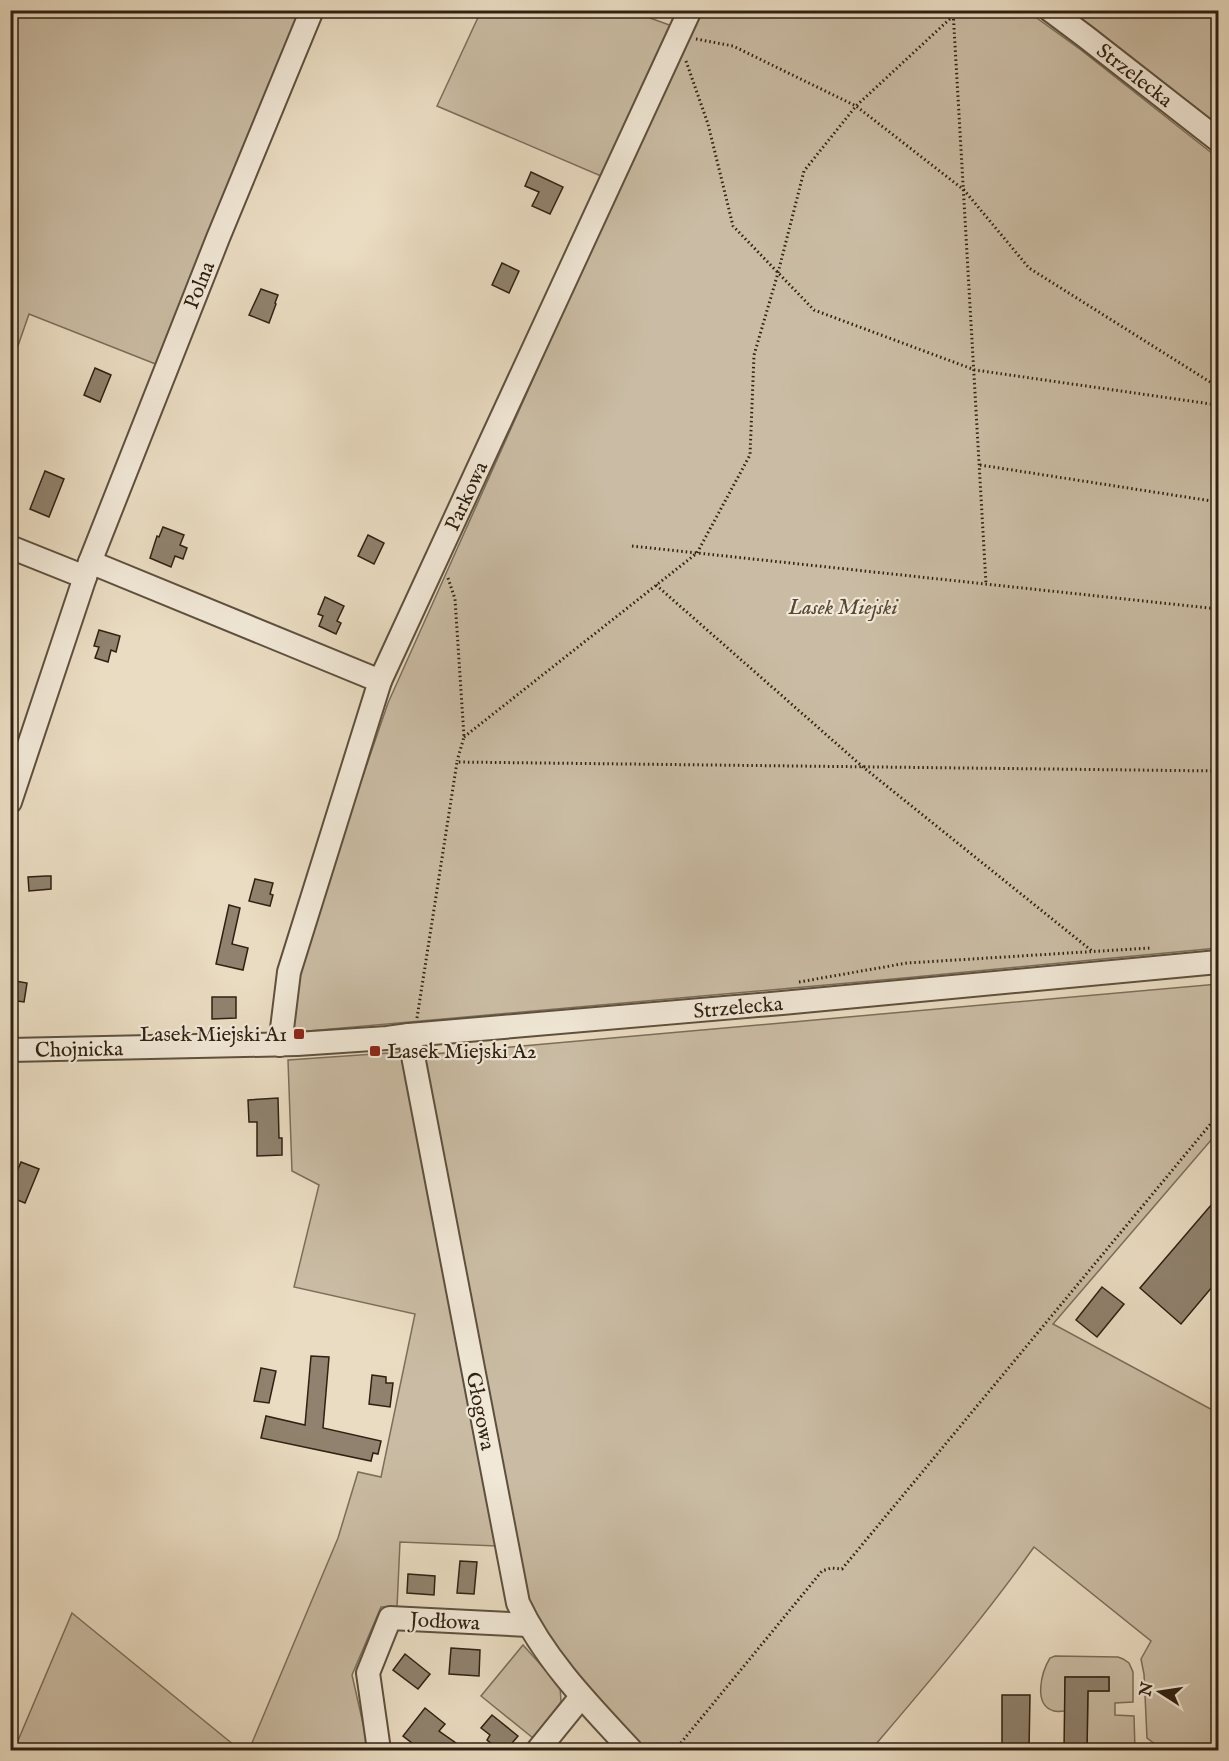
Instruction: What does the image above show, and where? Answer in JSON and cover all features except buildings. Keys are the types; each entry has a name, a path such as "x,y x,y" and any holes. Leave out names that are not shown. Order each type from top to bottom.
{"street":[{"name":"Polna","path":"10,802 88,569 218,238 312,10"},
{"name":"Parkowa","path":"280,1045 289,972 380,681 690,10"},
{"name":"Strzelecka","path":"1050,10 1218,140"},
{"path":"10,547 88,569 380,681"},
{"name":"Strzelecka","path":"256,1045 387,1038 413,1026 782,1003 1218,962"},
{"name":"Głogowa","path":"413,1026 518,1603 528,1625 581,1696 631,1750"},
{"name":"Chojnicka","path":"10,1050 256,1045"},
{"name":"Jodłowa","path":"380,1750 368,1673 390,1618 528,1625"},
{"path":"538,1750 581,1696"}],"path":[{"path":"955,10 953,16 986,584"},
{"path":"464,737 697,553 750,455 754,355 804,171 856,106 953,16"},
{"path":"1218,387 1029,268 964,190 856,106 733,46 678,36 708,124 733,226 814,310 975,370 1218,405"},
{"path":"980,465 1218,502"},
{"path":"632,546 1218,609"},
{"path":"413,1026 457,762 464,737 455,599 440,554"},
{"path":"656,585 863,767 1117,971"},
{"path":"457,762 1218,771"},
{"path":"794,982 907,963 1150,948"},
{"path":"675,1750 822,1571 831,1568 842,1569 1218,1115"}],"green space":[{"path":"11,11 322,11 158,365 29,314 11,366"},
{"path":"481,11 631,11 672,26 601,176 437,106"},
{"name":"Lasek Miejski","path":"698,11 1027,11 1081,50 1218,158 1218,948 286,1033 295,974 388,703"},
{"path":"1067,11 1218,11 1218,129"},
{"path":"1218,984 1218,1132 1053,1324 1218,1413 1218,1750 1214,1750 1213,1746 1208,1744 1155,1744 1147,1738 1144,1674 1141,1659 1151,1641 1034,1547 975,1625 871,1750 636,1750 530,1622 422,1055"},
{"path":"403,1052 497,1546 400,1542 397,1607 381,1607 352,1675 369,1750 249,1750 338,1538 358,1472 381,1477 415,1314 294,1287 319,1185 292,1171 288,1060"},
{"path":"72,1613 240,1750 14,1750"},
{"path":"523,1645 560,1686 561,1702 533,1738 481,1696"},
{"path":"1055,1656 1118,1657 1129,1663 1133,1672 1133,1702 1115,1703 1115,1715 1134,1716 1135,1750 1087,1750 1088,1691 1109,1691 1109,1677 1065,1677 1065,1711 1047,1708 1041,1695 1042,1679 1050,1658"}],"place":[{"name":"Lasek Miejski A1","path":"299,1034"},
{"name":"Lasek Miejski A2","path":"375,1051"}]}
